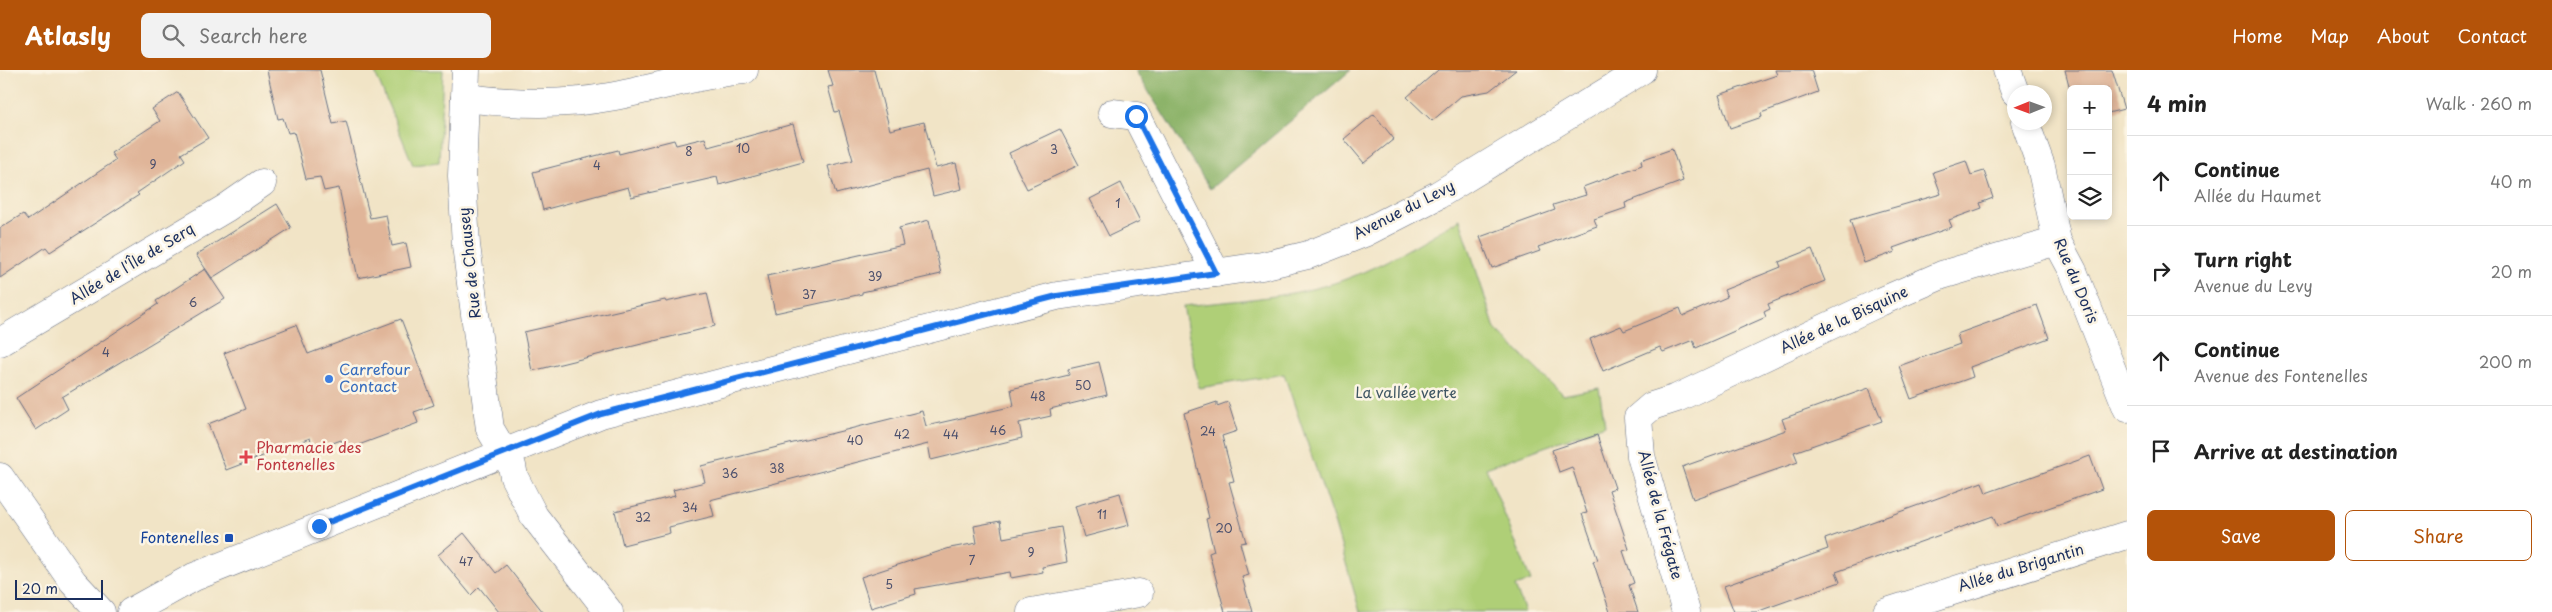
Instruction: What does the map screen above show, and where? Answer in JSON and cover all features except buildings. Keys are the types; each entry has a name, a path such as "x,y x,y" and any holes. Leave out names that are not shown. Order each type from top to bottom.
{"street":[{"name":"Rue de Chausey","path":"466,70 462,176 466,245 490,429 512,466 514,477 534,516 609,612"},
{"path":"465,98 539,104 573,103 610,97 721,72 744,70"},
{"name":"Avenue du Levy","path":"131,612 194,576 601,414 1057,296 1262,266 1308,255 1364,233 1438,195 1642,70"},
{"path":"2007,70 2012,85"},
{"path":"1112,114 1136,116 1216,273"},
{"name":"Rue du Doris","path":"2028,130 2041,166 2057,241 2073,271 2127,408"},
{"name":"Allée de l'Île de Serq","path":"0,342 226,208 262,183"},
{"name":"Allée de la Bisquine","path":"1638,418 1652,406 1678,398 1880,302 1942,275 2057,241"},
{"name":"Allée de la Frégate","path":"1638,418 1641,456 1686,612"},
{"path":"0,477 73,582 100,612"},
{"name":"Allée du Brigantin","path":"1887,612 2127,535"},
{"path":"1031,612 1139,593"}],"green space":[{"path":"374,70 443,70 439,162 413,165"},
{"path":"1135,70 1351,70 1210,189"},
{"name":"La vallée verte","path":"1460,219 1495,329 1563,395 1599,388 1605,425 1486,468 1531,581 1515,586 1525,612 1360,612 1335,525 1284,374 1199,388 1183,306 1276,296 1331,284 1381,264"}],"place":[{"name":"Carrefour Contact","path":"329,379"},
{"name":"Pharmacie des Fontenelles","path":"246,457"},
{"name":"Fontenelles","path":"229,538"}],"route":[{"path":"319,526 601,414 1057,296 1216,273 1136,116"}]}
